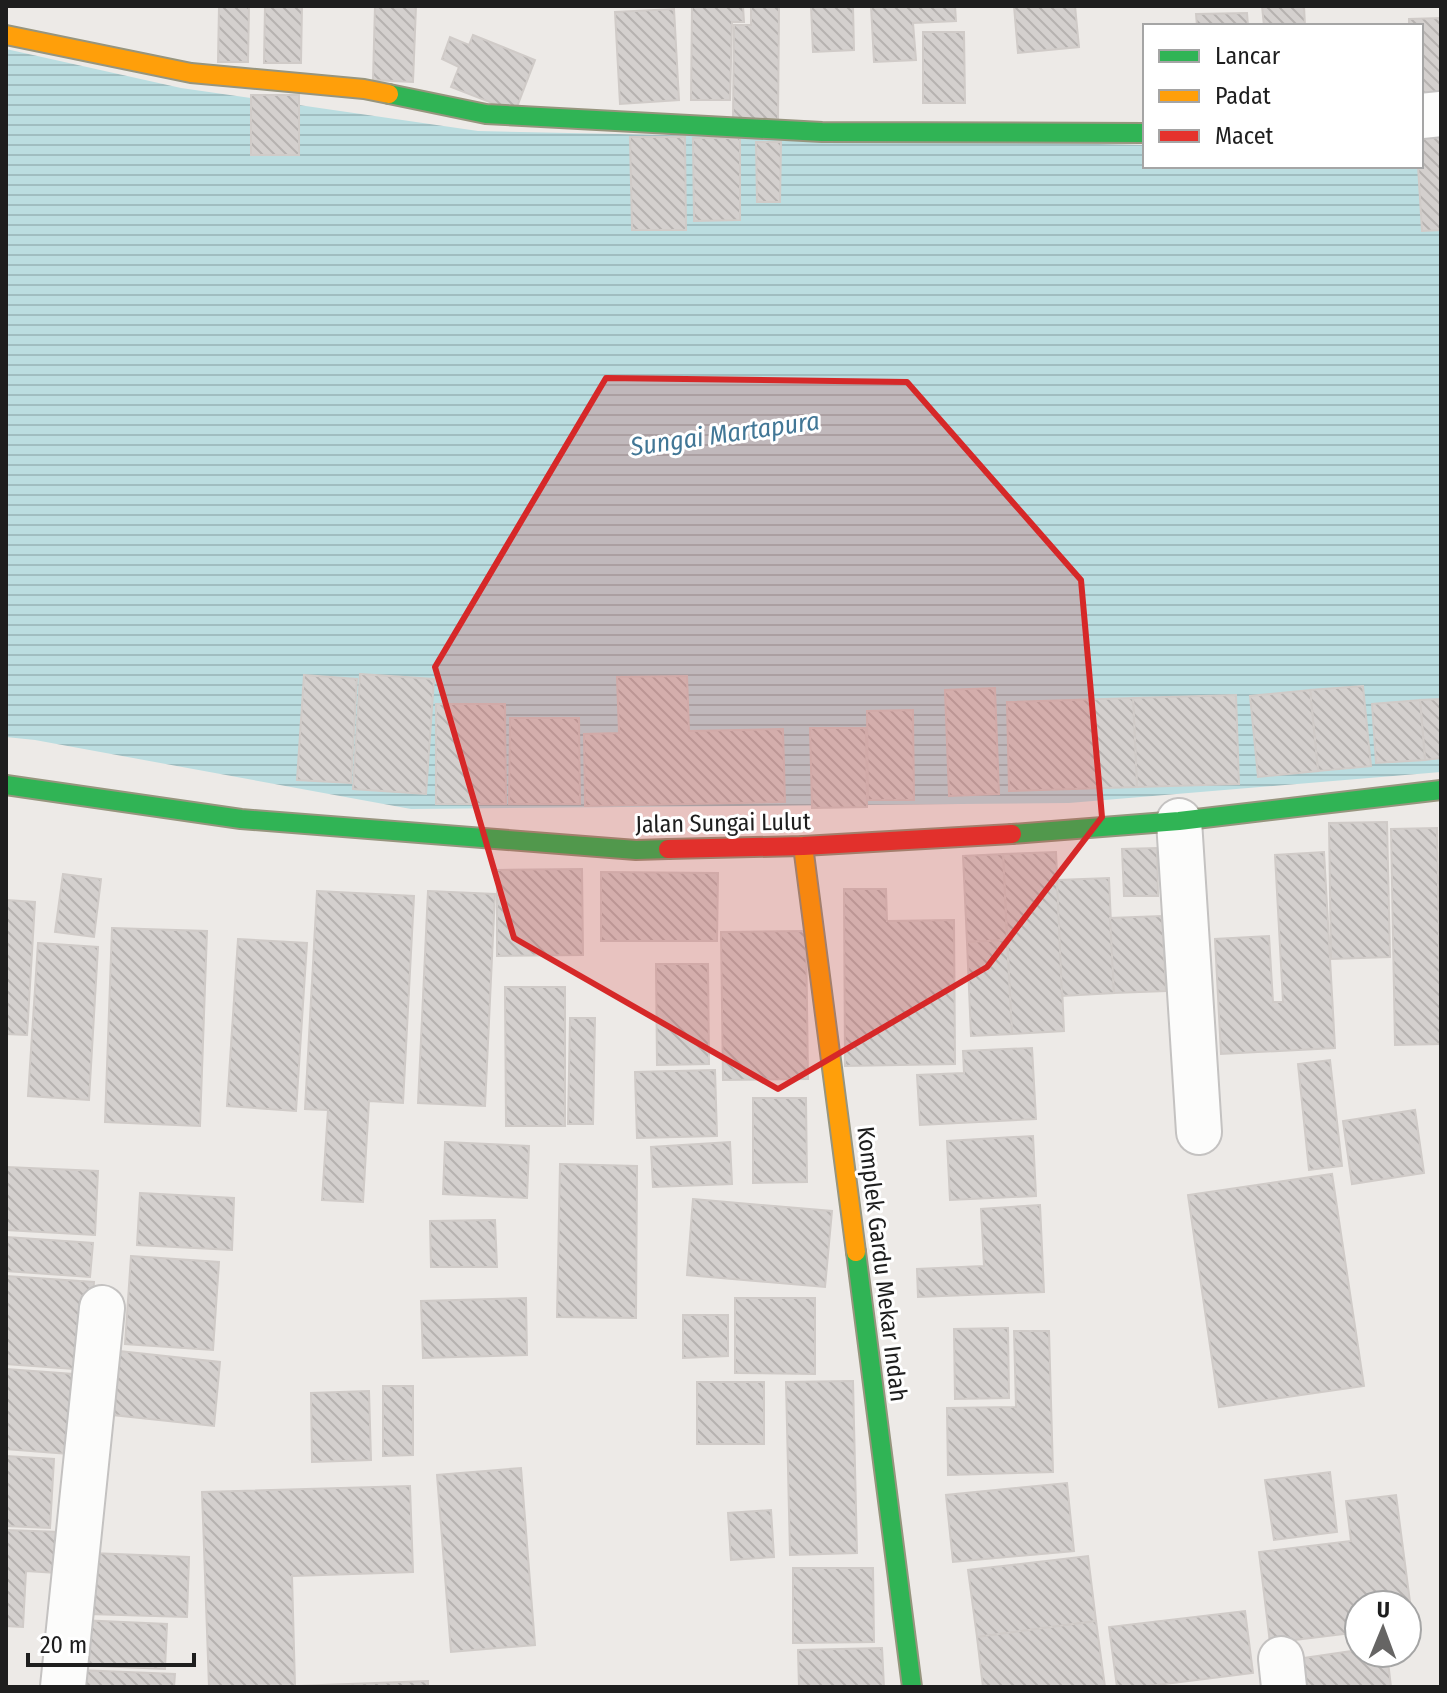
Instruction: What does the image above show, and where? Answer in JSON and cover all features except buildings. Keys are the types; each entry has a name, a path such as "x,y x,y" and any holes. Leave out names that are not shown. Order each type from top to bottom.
{"street":[{"path":"6,35 191,73 364,89 486,114 822,132 1143,133"},
{"name":"Jalan Sungai Lulut","path":"6,785 241,819 636,850 803,846 1179,821 1441,790"},
{"path":"1179,821 1199,1132"},
{"name":"Komplek Gardu Mekar Indah","path":"803,846 912,1687"},
{"path":"63,1687 102,1308"}],"highlighted area":[{"path":"606,378 907,382 1081,580 1102,817 987,967 778,1089 514,938 435,667"}],"water":[{"name":"Sungai Martapura","path":"6,49 181,88 478,131 1143,145 1143,168 1423,168 1441,127 1441,772 1069,803 411,809 6,737"}],"traffic: fast":[{"path":"389,94 486,114 822,132 1143,133"},
{"path":"6,785 241,819 636,850 668,849"},
{"path":"1012,834 1179,821 1441,790"},
{"path":"856,1252 912,1687"}],"traffic: slow":[{"path":"6,35 191,73 389,94"},
{"path":"803,846 856,1252"}],"traffic: jam":[{"path":"668,849 803,846 1012,834"}]}
